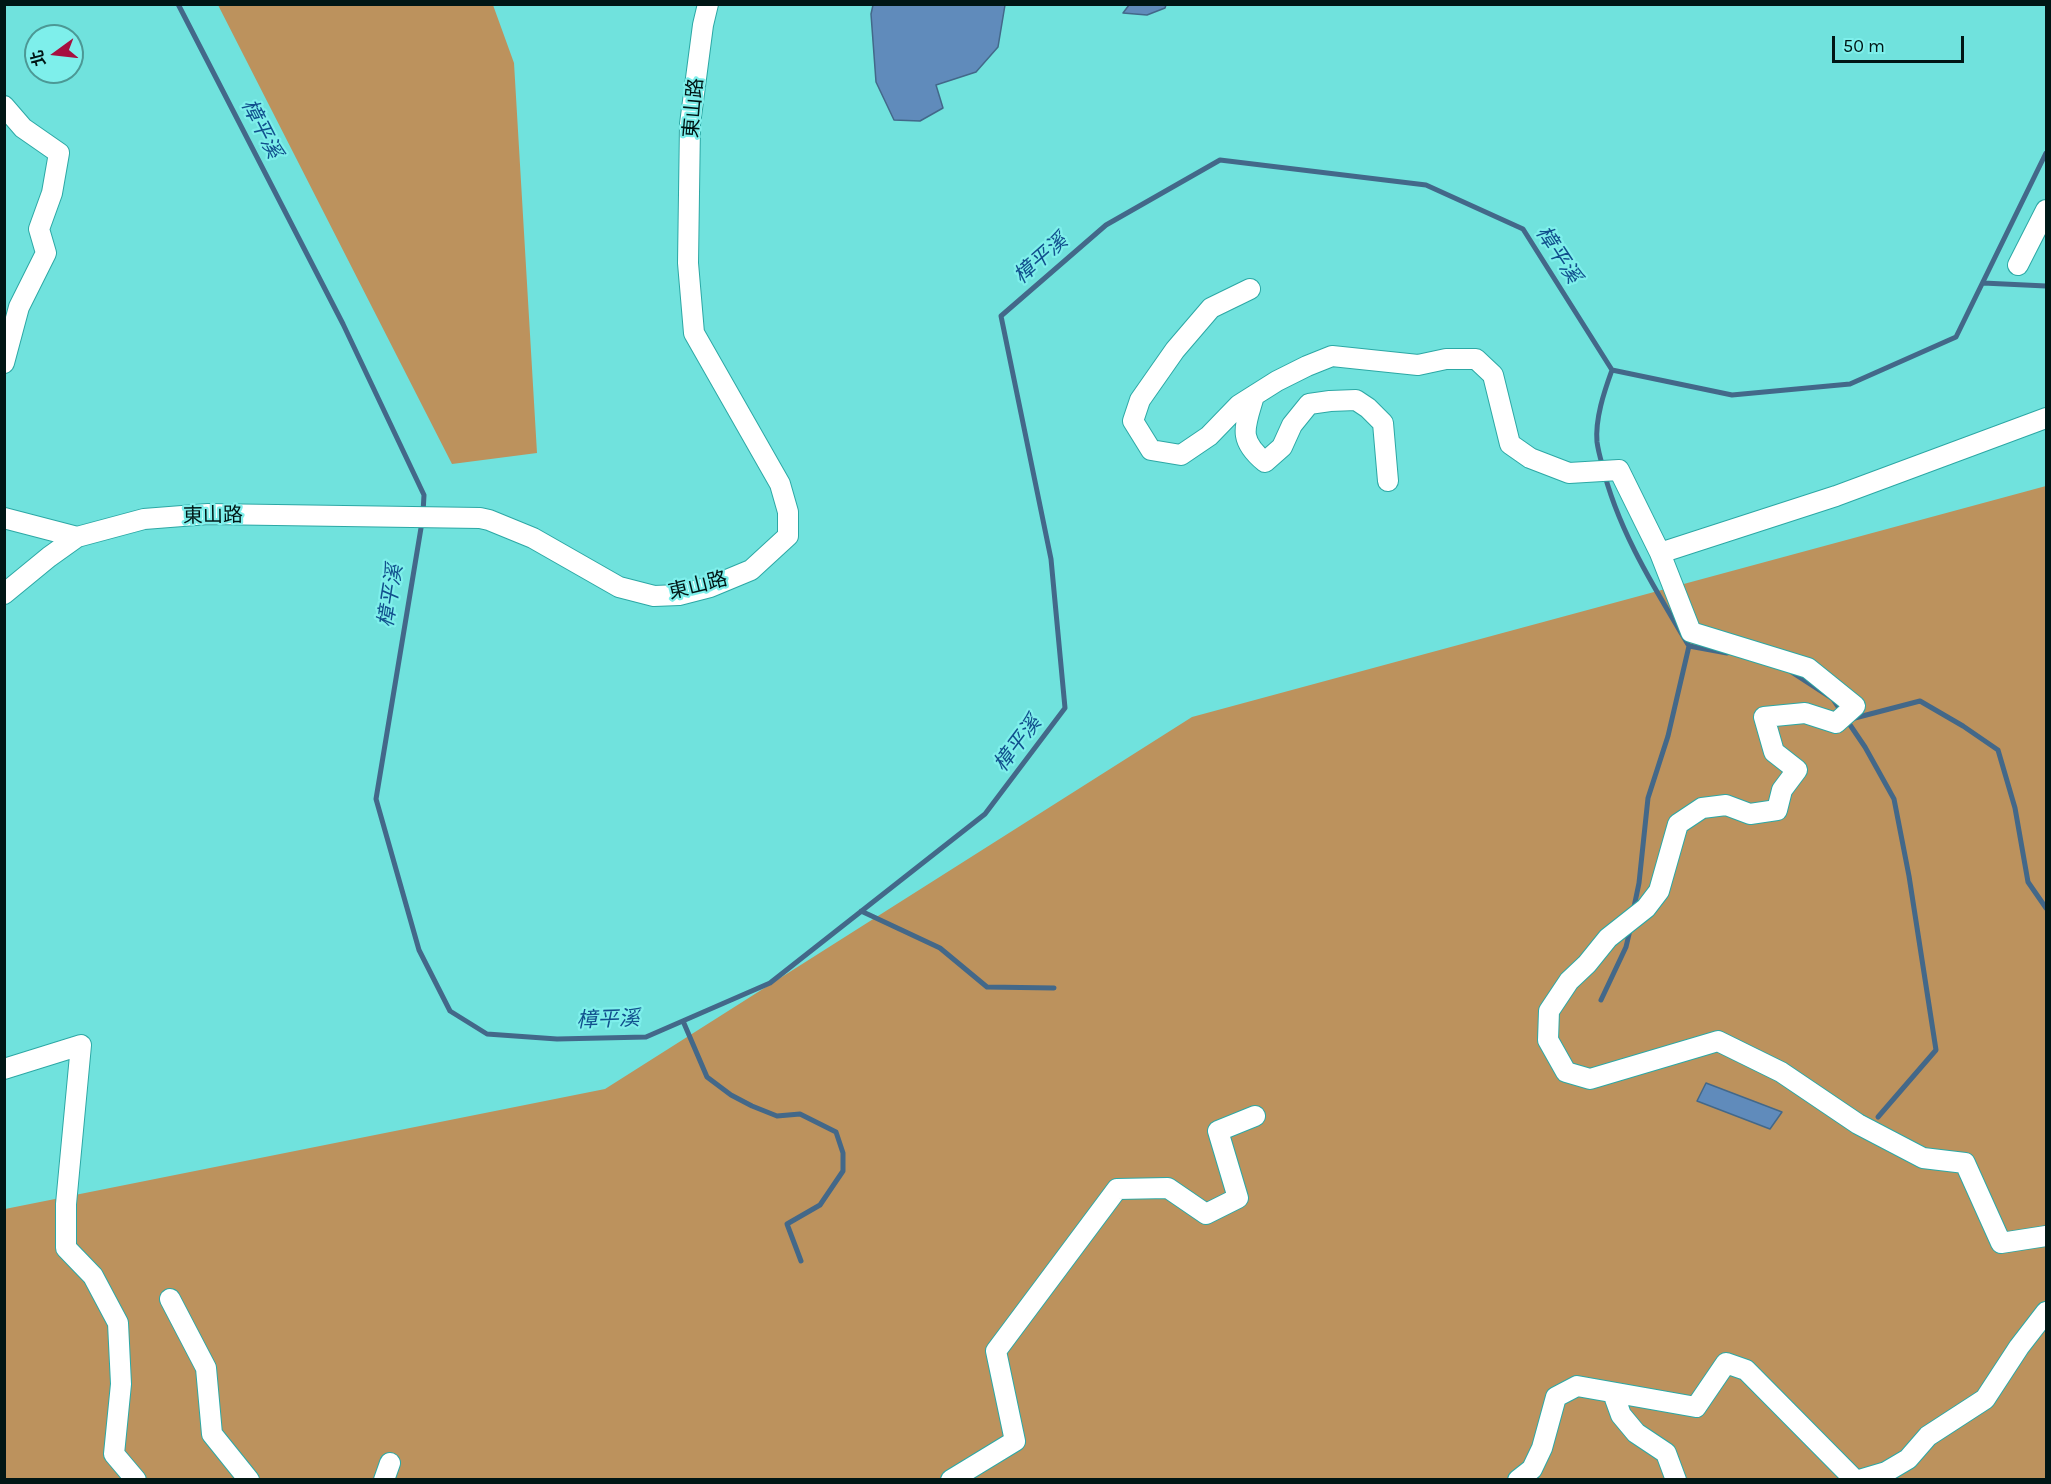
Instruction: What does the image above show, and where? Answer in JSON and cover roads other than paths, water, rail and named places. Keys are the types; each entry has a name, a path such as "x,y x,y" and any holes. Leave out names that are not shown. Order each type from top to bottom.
{"street":[{"name":"東山路","path":"4,594 77,537 144,519 208,514 480,518 533,538 619,587 654,596 680,595 751,570 788,536 788,512 780,484 694,333 688,263 690,124 703,25 708,4"},
{"path":"4,106 23,128 59,153 52,193 39,229 46,253 19,307 4,363"},
{"path":"2018,265 2046,210"},
{"path":"1250,289 1211,308 1175,350 1140,400 1133,421 1151,450 1181,454 1209,436 1239,405 1307,366 1332,356 1418,365 1446,359 1476,360 1493,375 1510,444 1530,458 1569,473 1619,470 1659,553 1691,632 1808,668 1855,706 1836,723 1805,713 1764,717 1774,752 1797,770 1782,790 1777,810 1750,814 1726,805 1702,808 1678,824 1659,891 1644,910 1608,938 1587,964 1569,981 1549,1011 1548,1040 1566,1072 1590,1079 1718,1041 1780,1072 1858,1124 1923,1158 1965,1163 2001,1243 2046,1236"},
{"path":"1254,396 1244,429 1251,451 1265,462 1282,447 1292,425 1309,404 1356,400 1383,423 1388,481"},
{"path":"1659,553 1836,496 2046,418"},
{"path":"4,518 77,537"},
{"path":"4,1069 81,1045 66,1204 66,1248 93,1276 118,1323 121,1384 114,1454 136,1479"},
{"path":"951,1479 1015,1440 996,1351 1117,1189 1168,1188 1206,1214 1238,1198 1218,1131 1255,1116"},
{"path":"170,1299 206,1368 212,1434 249,1479"},
{"path":"1518,1479 1532,1468 1542,1448 1556,1397 1577,1386 1696,1407 1726,1363 1746,1370 1857,1479 1886,1472 1908,1459 1928,1436 1985,1400 2019,1347 2046,1312"},
{"path":"1613,1393 1621,1415 1636,1433 1666,1453 1676,1479"}],"water":[{"path":"873,4 1005,5 998,47 976,72 936,85 943,108 920,121 894,120 876,82 871,14"},
{"path":"1129,5 1166,5 1165,8 1147,15 1123,13"},
{"path":"1706,1083 1782,1112 1770,1129 1697,1101"}],"waterway":[{"name":"樟平溪","path":"178,4 343,324 424,495 423,513"},
{"name":"樟平溪","path":"422,522 376,799 419,950 450,1011 487,1034 557,1039 646,1037 770,983 985,814 1065,708 1051,559 1001,316 1106,225 1220,160 1426,185 1523,229 1612,370 1732,395 1850,384 1956,337 2046,153"},
{"path":"1983,283 2046,286"},
{"path":"1612,370 1597,424 1598,450 1617,512 1627,535 1689,646 1668,736 1648,798 1639,883 1633,912"},
{"path":"1689,646 1727,653"},
{"path":"1790,671 1833,699 1841,711"},
{"path":"1851,719 1920,701 1998,750 2015,808 2028,882 2046,908"},
{"path":"1846,719 1865,747 1894,799 1909,876 1936,1050 1878,1117"},
{"path":"861,911 940,948 987,987 1054,988"},
{"path":"1601,1000 1626,947 1630,930"},
{"path":"683,1021 707,1077 731,1095 777,1116 800,1114 836,1132 843,1153 843,1171 820,1205 787,1224 801,1261"}]}
